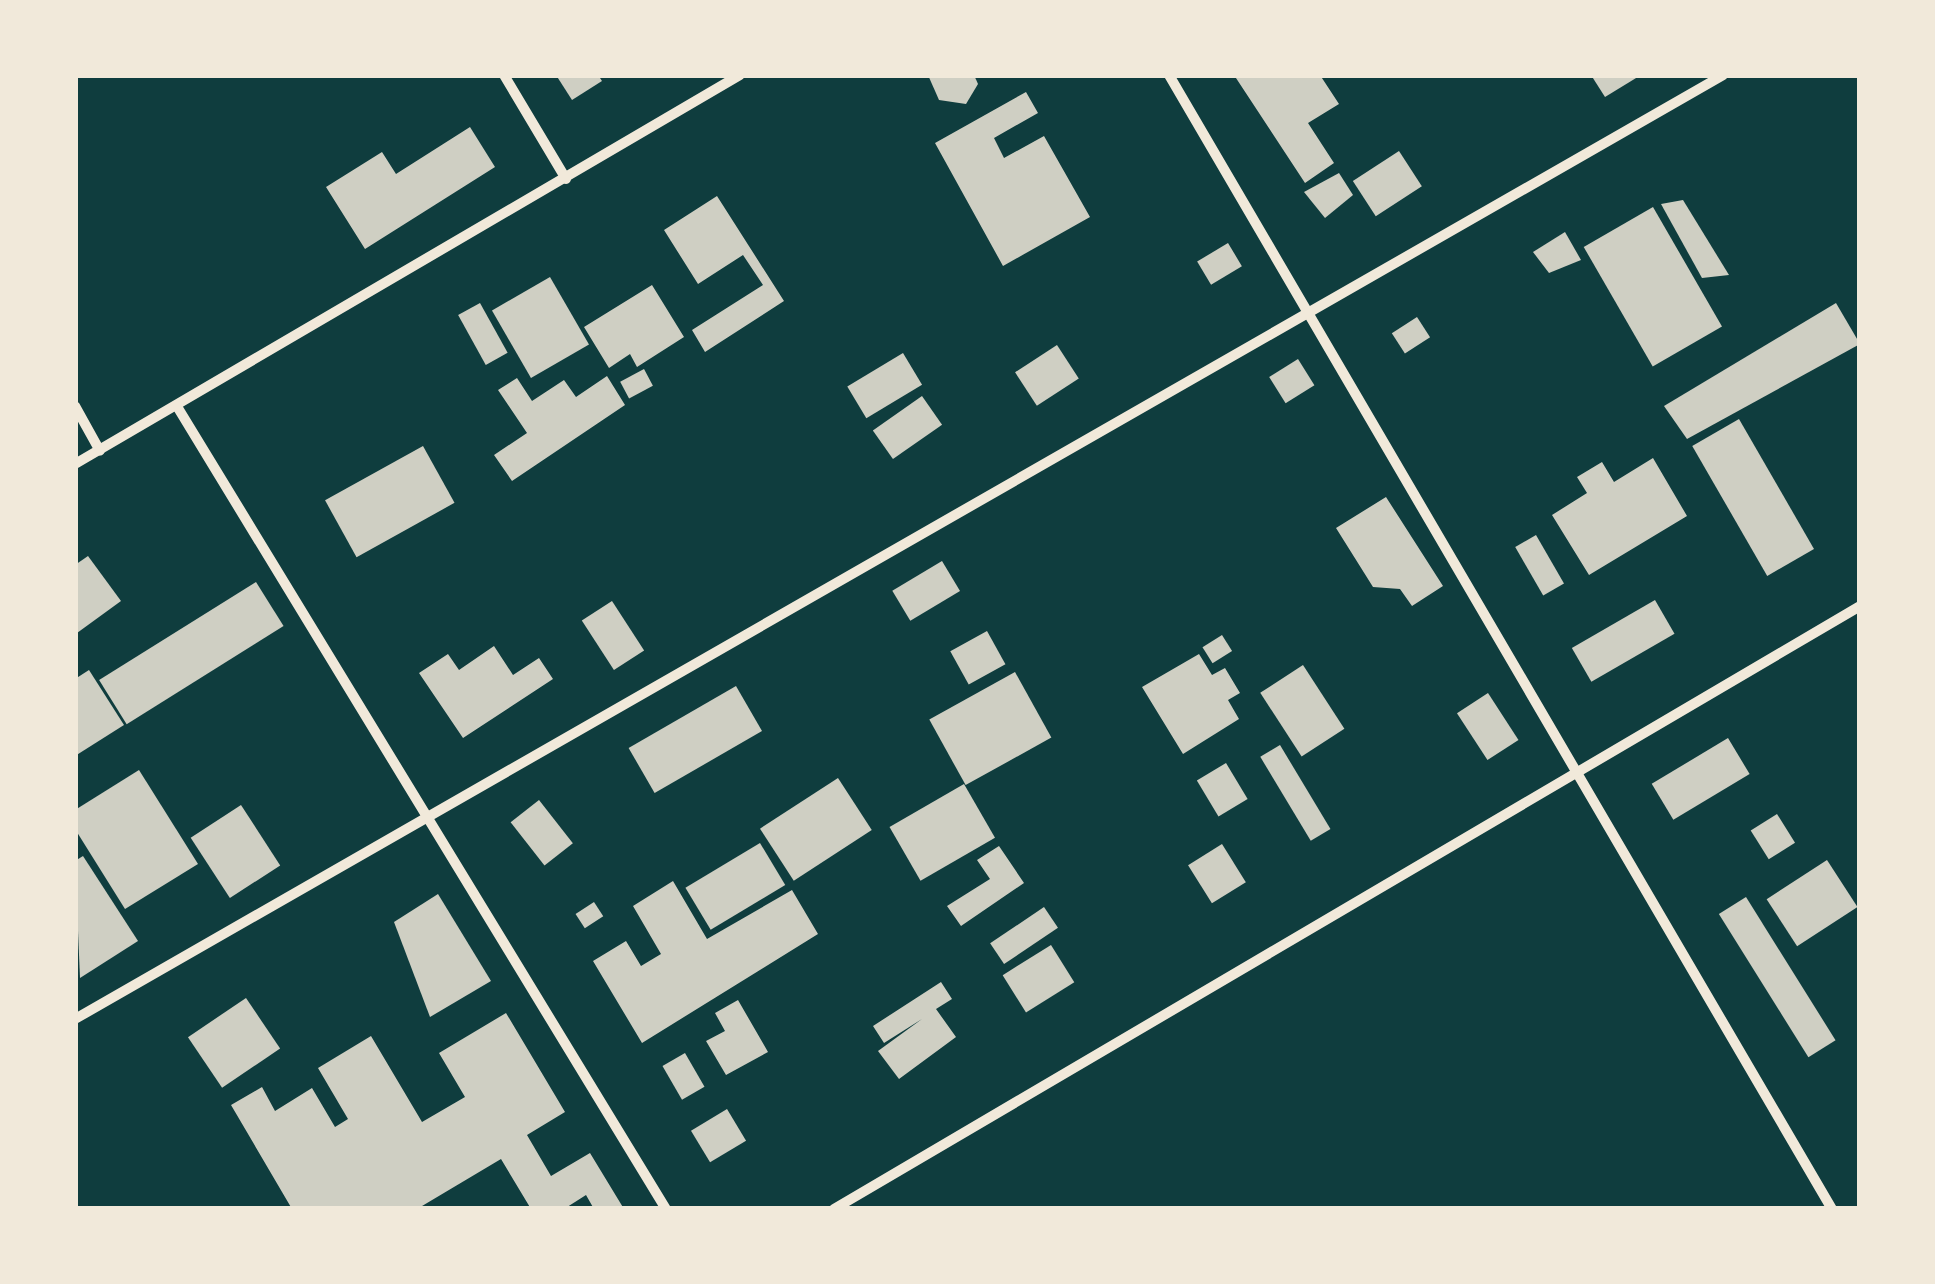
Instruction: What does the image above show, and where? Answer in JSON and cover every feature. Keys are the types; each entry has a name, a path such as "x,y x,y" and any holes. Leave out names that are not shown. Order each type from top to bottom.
{"street":[{"path":"504,75 566,179"},
{"path":"75,464 178,408 740,75"},
{"path":"1169,75 1832,1209"},
{"path":"75,1019 427,824 1308,310 1722,75"},
{"path":"75,406 100,451"},
{"path":"178,408 427,824 666,1209"},
{"path":"834,1209 1575,768 1860,606"}],"building":[{"path":"556,75 598,75 602,81 572,100"},
{"path":"928,75 974,75 978,84 966,104 939,100"},
{"path":"1234,75 1320,75 1339,104 1308,123 1334,163 1305,183"},
{"path":"1591,75 1641,75 1605,97"},
{"path":"1026,92 1038,113 994,138 1004,158 1044,136 1090,217 1003,266 935,143"},
{"path":"470,127 495,167 365,249 326,187 382,152 396,174"},
{"path":"1399,151 1422,186 1376,216 1353,181"},
{"path":"1339,173 1353,195 1325,218 1304,192"},
{"path":"717,196 784,301 705,352 692,330 763,285 743,255 698,284 664,230"},
{"path":"1683,200 1729,275 1702,278 1661,204"},
{"path":"1653,207 1722,327 1653,367 1584,247"},
{"path":"1565,232 1581,260 1549,273 1533,252"},
{"path":"1228,243 1242,266 1211,285 1197,262"},
{"path":"550,277 589,345 531,378 492,310"},
{"path":"652,285 684,337 637,367 630,354 609,368 584,327"},
{"path":"480,303 508,353 486,365 458,315"},
{"path":"1836,303 1860,344 1687,439 1664,406"},
{"path":"1417,317 1430,337 1405,353 1392,333"},
{"path":"1057,345 1079,379 1037,406 1015,372"},
{"path":"903,353 922,385 866,418 847,386"},
{"path":"1298,359 1314,385 1286,403 1269,377"},
{"path":"644,369 653,386 629,398 620,382"},
{"path":"607,376 625,405 512,481 494,455 527,433 498,390 517,378 532,401 564,380 576,397"},
{"path":"922,396 942,425 893,459 873,430"},
{"path":"1739,419 1814,549 1767,576 1692,446"},
{"path":"423,446 455,503 357,557 325,500"},
{"path":"1653,458 1687,516 1589,575 1552,515 1587,493 1577,477 1602,462 1614,482"},
{"path":"1386,497 1443,586 1412,606 1400,589 1373,587 1336,528"},
{"path":"1536,535 1564,583 1543,595 1515,547"},
{"path":"88,556 121,601 77,633 75,565"},
{"path":"942,561 960,591 910,621 892,591"},
{"path":"256,582 284,626 127,724 99,680"},
{"path":"1655,600 1674,634 1591,682 1572,648"},
{"path":"612,601 644,650 614,670 582,621"},
{"path":"987,631 1005,664 969,685 950,651"},
{"path":"1222,635 1232,651 1213,663 1202,647"},
{"path":"494,646 513,675 539,658 553,679 463,738 419,673 448,654 459,670"},
{"path":"1199,654 1212,675 1225,668 1240,693 1228,700 1239,719 1183,754 1142,687"},
{"path":"1303,665 1344,729 1302,757 1260,693"},
{"path":"89,670 124,725 75,756 75,679"},
{"path":"1015,672 1051,738 966,785 929,720"},
{"path":"736,686 762,731 655,793 629,748"},
{"path":"1488,693 1518,740 1487,760 1457,713"},
{"path":"1728,738 1750,774 1673,820 1652,784"},
{"path":"1280,745 1330,829 1311,841 1260,757"},
{"path":"1226,763 1248,799 1218,817 1197,781"},
{"path":"139,770 198,864 125,909 75,829 75,810"},
{"path":"838,778 872,830 794,881 760,829"},
{"path":"964,784 995,838 921,881 890,827"},
{"path":"539,800 573,843 544,866 511,822"},
{"path":"241,805 280,865 230,898 191,838"},
{"path":"1777,814 1795,843 1769,859 1751,830"},
{"path":"760,843 785,885 711,930 685,888"},
{"path":"1222,844 1246,882 1212,903 1188,865"},
{"path":"999,846 1024,883 961,926 947,906 990,879 977,860"},
{"path":"83,856 138,941 80,978 75,861"},
{"path":"1827,860 1857,907 1797,946 1767,899"},
{"path":"673,881 707,939 792,890 818,934 642,1043 593,961 626,941 641,966 661,954 633,906"},
{"path":"438,894 491,981 430,1017 394,922"},
{"path":"1746,897 1836,1040 1808,1057 1719,914"},
{"path":"594,902 603,916 585,928 576,914"},
{"path":"1044,907 1058,928 1004,964 990,943"},
{"path":"1051,945 1074,982 1026,1013 1003,975"},
{"path":"941,982 952,999 936,1009 956,1037 899,1079 878,1051 922,1019 884,1043 873,1026"},
{"path":"246,998 280,1049 222,1088 188,1037"},
{"path":"738,1000 768,1052 726,1075 706,1041 725,1031 715,1013"},
{"path":"506,1013 565,1112 527,1135 551,1176 590,1153 624,1209 594,1209 586,1195 564,1209 531,1209 501,1159 417,1209 292,1209 231,1105 262,1087 275,1111 312,1088 335,1127 348,1119 318,1068 371,1036 422,1122 465,1097 439,1053"},
{"path":"685,1053 704,1087 682,1100 662,1066"},
{"path":"727,1109 746,1141 710,1162 691,1131"}]}
